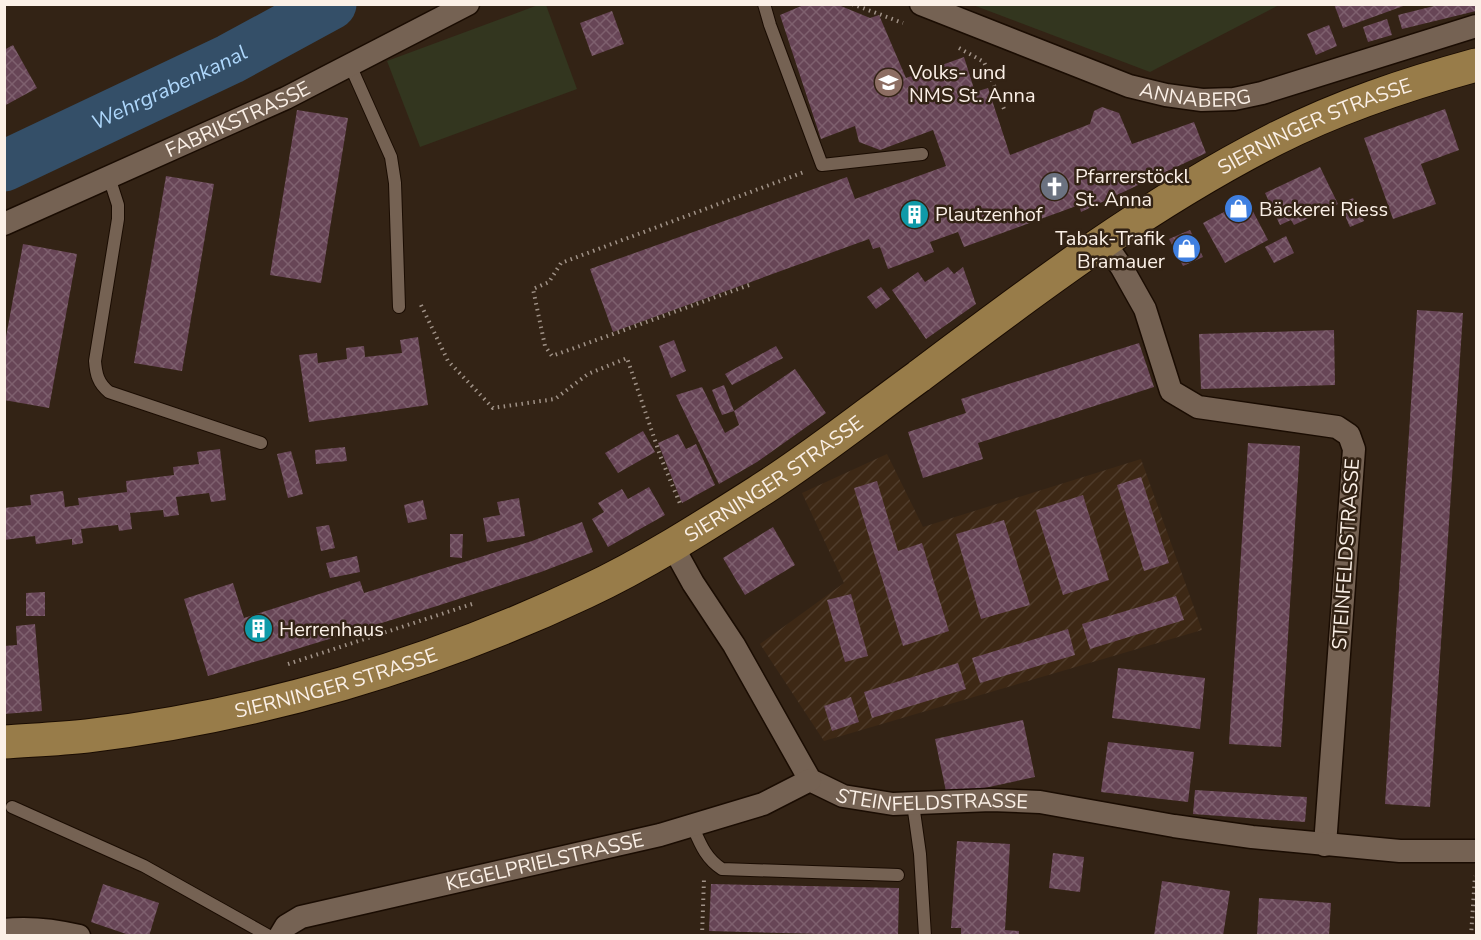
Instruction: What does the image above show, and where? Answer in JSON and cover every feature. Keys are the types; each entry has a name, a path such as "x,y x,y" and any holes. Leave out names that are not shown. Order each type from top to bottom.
{"main road":[{"name":"SIERNINGER STRASSE","path":"4,742 87,736 267,704 389,670 497,632 589,591 672,546 767,486 1011,307 1104,242 1198,182 1276,139 1344,108 1403,86 1476,65"}],"street":[{"name":"FABRIKSTRASSE","path":"4,224 286,98 468,4"},
{"name":"ANNABERG","path":"921,4 1129,86 1166,95 1202,100 1234,99 1262,93 1476,26"},
{"name":"STEINFELDSTRASSE","path":"1104,242 1145,309 1171,391 1198,407 1336,427 1349,435 1354,449 1325,845"},
{"name":"STEINFELDSTRASSE","path":"672,546 693,583 734,645 810,780 843,796 893,804 991,800 1040,802 1174,826 1325,845 1476,859"},
{"name":"KEGELPRIELSTRASSE","path":"280,936 286,926 301,917 660,835 763,804 810,780"},
{"path":"4,930 24,928 79,936"}],"lane":[{"path":"764,4 822,165 922,154"},
{"path":"351,65 391,157 395,183 399,307"},
{"path":"109,177 118,205 118,219 95,361 101,385 109,392 261,443"},
{"path":"914,804 920,854 925,936"},
{"path":"12,807 144,866 269,936"},
{"path":"692,825 704,853 722,869 898,875"}],"path":[{"path":"852,4 912,27"},
{"path":"953,45 984,62 1004,110"},
{"path":"749,285 552,356 544,345 533,289 549,282 561,263 822,165"},
{"path":"417,296 448,361 494,408 555,399 588,374 627,358 661,458 684,512"},
{"path":"288,663 478,603"},
{"path":"1471,936 1476,859"},
{"path":"702,936 704,886"}],"shaded area":[{"path":"887,454 923,527 1141,459 1202,630 824,741 760,644 844,583 802,493"}],"green space":[{"path":"1279,4 1150,72 973,5"},
{"path":"538,5 546,5 577,89 420,147 387,61"}],"building":[{"path":"806,4 836,4 870,18 879,15 906,78 964,57 975,92 988,88 1010,155 1090,124 1094,111 1102,107 1119,113 1132,144 1194,122 1206,153 1081,212 1079,205 964,247 958,232 930,242 934,252 888,269 880,247 873,249 869,239 613,332 590,269 847,177 855,199 946,166 933,130 880,150 859,142 855,126 821,139 780,15"},
{"path":"1334,4 1406,4 1406,5 1343,28"},
{"path":"1442,4 1476,4 1476,11 1402,29 1398,15"},
{"path":"612,11 624,44 592,56 580,23"},
{"path":"1387,19 1392,35 1368,42 1363,27"},
{"path":"1329,25 1337,46 1316,55 1307,34"},
{"path":"13,45 37,88 4,106 4,50"},
{"path":"1445,109 1459,150 1421,164 1436,204 1393,219 1364,138"},
{"path":"297,110 348,118 321,283 270,275"},
{"path":"1320,167 1338,204 1294,225 1291,220 1280,225 1265,193"},
{"path":"166,176 214,184 182,371 134,363"},
{"path":"1353,198 1364,221 1350,227 1340,204"},
{"path":"1247,200 1268,240 1225,263 1203,223"},
{"path":"1190,230 1203,257 1183,266 1169,239"},
{"path":"1286,236 1294,253 1274,263 1265,247"},
{"path":"23,244 77,254 49,408 4,400 4,348"},
{"path":"948,267 954,274 963,267 976,304 926,339 892,290 918,272 925,282"},
{"path":"881,287 890,299 876,309 867,297"},
{"path":"1417,310 1463,313 1430,807 1385,804"},
{"path":"1334,330 1335,385 1201,389 1199,334"},
{"path":"418,337 428,405 309,422 299,355 317,353 318,363 347,359 346,348 364,346 365,357 402,353 400,340"},
{"path":"674,340 686,371 671,378 659,346"},
{"path":"1139,343 1154,387 978,443 983,459 923,478 908,432 966,413 961,399"},
{"path":"776,346 783,358 732,385 725,374"},
{"path":"795,369 826,413 757,462 719,484 676,395 702,387 725,433 739,425 734,411"},
{"path":"724,385 734,411 722,415 712,390"},
{"path":"643,431 655,452 618,473 605,453"},
{"path":"678,434 686,449 696,444 715,485 682,503 658,443"},
{"path":"1248,443 1300,446 1281,747 1229,744"},
{"path":"345,447 347,461 316,464 315,450"},
{"path":"220,449 226,500 211,502 209,493 176,497 179,515 164,517 163,510 130,513 132,529 119,531 118,525 81,529 83,543 72,545 72,539 36,544 35,536 4,540 4,508 31,505 30,495 63,491 65,507 79,505 78,498 127,492 126,481 174,475 173,467 199,464 197,452"},
{"path":"291,451 303,494 288,498 277,454"},
{"path":"1141,477 1169,563 1144,571 1117,485"},
{"path":"877,481 898,551 922,543 949,631 903,646 854,488"},
{"path":"649,487 665,515 608,547 592,519 604,512 598,503 622,489 628,499"},
{"path":"1083,495 1109,580 1063,595 1036,510"},
{"path":"519,498 525,536 487,542 483,518 500,515 497,502"},
{"path":"423,500 427,519 408,523 404,505"},
{"path":"1004,520 1030,605 981,619 956,534"},
{"path":"582,522 593,552 541,572 437,606 208,676 184,599 233,583 244,618 360,581 364,593 532,541"},
{"path":"329,525 335,548 321,551 316,527"},
{"path":"773,527 795,565 745,595 723,558"},
{"path":"450,534 463,534 462,558 450,557"},
{"path":"357,556 360,572 330,578 326,563"},
{"path":"45,592 45,616 26,616 26,593"},
{"path":"851,594 868,656 845,662 827,600"},
{"path":"1176,596 1184,620 1090,649 1082,624"},
{"path":"35,624 42,711 4,714 4,646 17,645 16,626"},
{"path":"1068,629 1075,655 980,683 972,658"},
{"path":"958,663 966,689 872,718 864,692"},
{"path":"1118,668 1205,678 1200,729 1112,718"},
{"path":"851,697 859,722 832,731 824,706"},
{"path":"1023,720 1035,777 947,796 935,739"},
{"path":"1108,742 1194,752 1188,802 1101,792"},
{"path":"1195,790 1307,797 1305,822 1193,814"},
{"path":"957,841 1010,844 1005,930 1019,931 1019,936 961,936 961,928 951,928"},
{"path":"1053,853 1084,857 1080,892 1049,888"},
{"path":"1162,881 1230,891 1223,936 1154,936"},
{"path":"103,884 159,903 149,936 132,936 91,922"},
{"path":"711,884 899,888 898,936 709,931"},
{"path":"1259,898 1331,903 1329,936 1257,936"}],"waterway":[{"name":"Wehrgrabenkanal","path":"4,166 230,59 331,4"}],"place":[{"name":"Volks- und NMS St. Anna","path":"888,83"},
{"name":"Pfarrerstöckl St. Anna","path":"1054,187"},
{"name":"Bäckerei Riess","path":"1238,209"},
{"name":"Plautzenhof","path":"914,214"},
{"name":"Tabak-Trafik Bramauer","path":"1186,249"},
{"name":"Herrenhaus","path":"258,629"}]}
